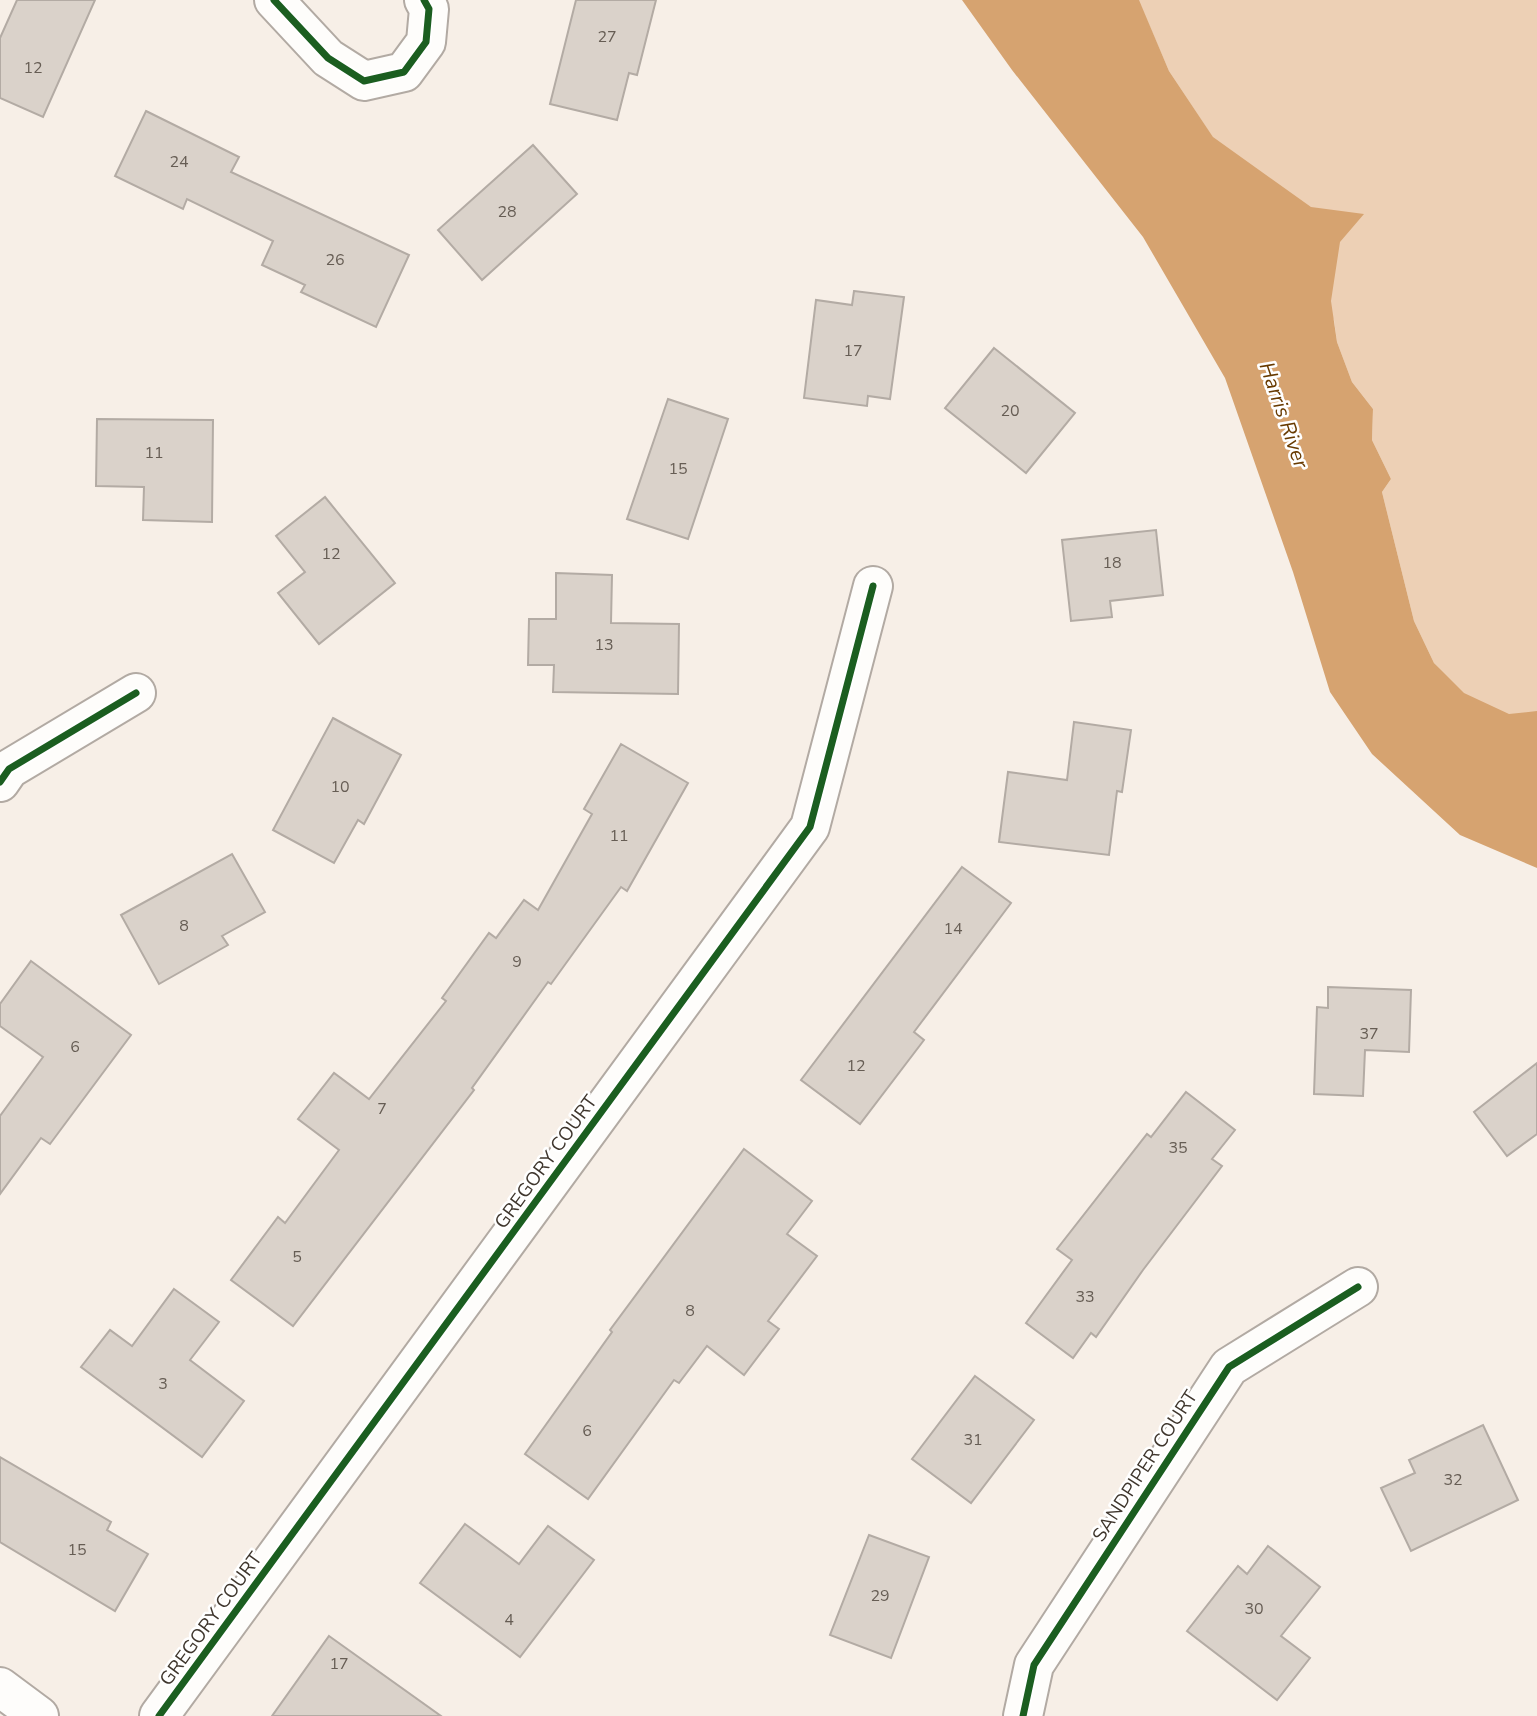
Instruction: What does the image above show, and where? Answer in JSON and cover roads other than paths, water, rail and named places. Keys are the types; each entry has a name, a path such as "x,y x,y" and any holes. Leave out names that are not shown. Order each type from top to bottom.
{"street":[{"path":"274,0 328,58 364,81 404,72 426,43 429,9 424,0"},
{"name":"GREGORY COURT","path":"159,1716 810,827 873,586"},
{"path":"0,782 9,769 136,693"},
{"name":"SANDPIPER COURT","path":"1023,1716 1034,1665 1229,1367 1357,1287"},
{"path":"0,1687 39,1716"}],"water":[{"name":"Harris River","path":"962,0 1139,0 1169,71 1213,137 1311,207 1364,214 1340,242 1331,301 1337,342 1352,382 1373,409 1372,440 1391,479 1382,492 1414,621 1434,663 1464,693 1509,714 1537,711 1537,868 1460,835 1372,754 1330,692 1293,572 1225,378 1143,237 1012,70"}]}
